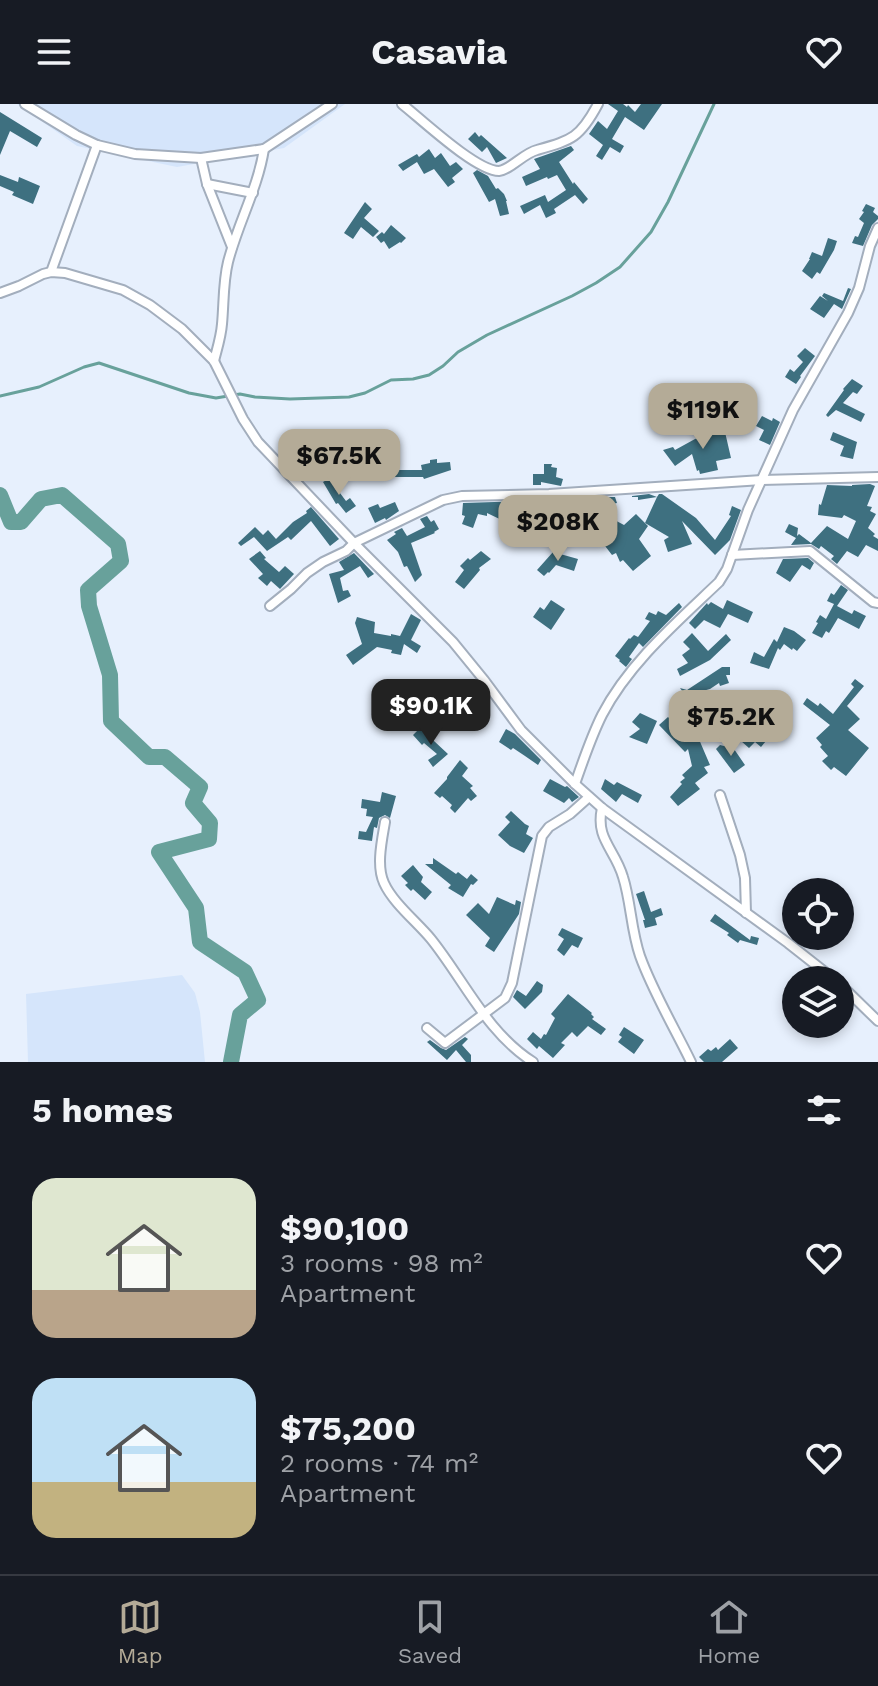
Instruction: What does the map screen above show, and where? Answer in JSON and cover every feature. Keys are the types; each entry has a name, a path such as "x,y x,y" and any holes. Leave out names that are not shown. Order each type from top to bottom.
{"street":[{"path":"25,104 97,145 135,154 201,158 264,149 332,104"},
{"path":"402,104 463,154 498,171 531,151 554,146 576,135 598,104"},
{"path":"51,272 97,145"},
{"path":"214,361 222,329 224,281 232,247 253,193 264,149"},
{"path":"201,158 207,184 232,247"},
{"path":"207,184 253,193"},
{"path":"575,784 603,714 619,689 648,652 719,582 727,569 748,510 801,394 848,313 878,228"},
{"path":"0,293 51,272 97,281 123,290 150,305 182,329 214,361 258,442 453,642 521,730 602,808 818,966"},
{"path":"270,606 307,573 346,551 354,543 451,498 762,480 878,477"},
{"path":"732,555 810,551 878,603"},
{"path":"720,795 740,855 745,878 746,913"},
{"path":"427,1028 445,1043 505,998 527,917 542,836 549,827 589,797"},
{"path":"602,808 600,831 624,878 639,953 691,1062"},
{"path":"385,822 381,871 388,890 432,940 483,1015 514,1048 533,1062"},
{"path":"854,998 878,1021"}],"shaded area":[{"path":"17,104 345,104 284,148 177,167 77,146"},
{"path":"182,975 195,993 205,1062 28,1062 26,994"}],"building":[{"path":"608,104 628,105 635,112 641,104 662,104 644,130 625,117 612,139 624,146 620,153 610,147 602,160 596,156 603,145 589,134 598,121 607,129 618,111"},
{"path":"0,112 42,138 37,147 10,131 0,155"},
{"path":"475,132 507,158 496,163 487,147 482,152 468,139"},
{"path":"571,146 574,150 559,162 573,184 588,199 583,204 575,195 546,218 540,205 524,214 520,206 545,195 548,202 566,190 557,175 526,186 522,177 540,169 534,159"},
{"path":"429,149 435,158 441,153 450,166 456,162 463,169 452,178 455,182 448,187 434,169 424,174 417,162 403,171 398,165 417,154 419,157"},
{"path":"477,170 488,176 496,189 504,194 509,214 500,216 495,199 489,202 473,173"},
{"path":"0,175 18,182 19,177 40,186 33,204 0,186"},
{"path":"365,202 372,209 364,218 379,231 373,237 361,227 353,239 344,233"},
{"path":"866,204 875,208 873,212 878,219 863,246 852,243 864,223 859,219"},
{"path":"391,225 406,238 389,249 384,241 381,243 376,237 382,232 384,234"},
{"path":"828,238 837,241 834,250 820,274 817,272 812,279 802,271 812,252 822,256"},
{"path":"848,288 851,289 842,309 834,304 824,318 810,309 820,296 828,301 822,296 824,293 843,301"},
{"path":"805,348 815,356 796,384 785,377 790,369 794,372 803,362 797,356"},
{"path":"852,379 863,386 843,403 865,414 861,422 836,410 828,417 826,415"},
{"path":"762,416 780,422 770,445 759,440 764,430 756,426"},
{"path":"717,425 721,434 725,432 731,458 716,461 718,470 700,474 692,454 675,466 663,450 673,447 675,450 709,434 707,429"},
{"path":"833,432 857,442 853,459 840,456 844,446 830,440"},
{"path":"437,459 437,463 450,462 451,470 424,479 392,477 392,470 422,470 421,465"},
{"path":"544,464 557,468 556,477 563,479 561,486 541,482 541,485 533,485 533,474 544,474"},
{"path":"330,478 346,501 350,498 356,506 346,513 336,504 323,482"},
{"path":"827,485 875,486 867,506 872,507 870,511 876,514 868,528 878,539 878,551 866,545 858,557 847,551 837,564 831,559 834,556 821,546 819,549 811,544 791,545 796,538 785,532 789,524 798,528 797,536 799,534 811,543 827,526 848,539 856,521 844,515 842,518 818,515 819,504"},
{"path":"649,494 657,497 638,500 638,497 632,497 632,496"},
{"path":"659,494 696,518 715,540 731,516 732,506 741,510 730,540 715,555 682,521 692,544 668,552 664,540 669,537 645,523"},
{"path":"605,497 615,497 617,503 592,508 624,525 636,514 648,526 639,539 651,556 633,571 623,560 620,562 616,553 612,555 602,542 617,529 594,514 581,524 576,518 586,509 585,506"},
{"path":"530,501 543,512 529,523 536,532 530,538 515,524 487,513 487,516 478,514 473,528 462,524 465,516 462,515 463,503"},
{"path":"395,502 399,511 375,523 368,508 378,504 380,508"},
{"path":"311,507 339,539 330,546 311,521 291,540 288,537 267,551 254,537 241,546 238,543 255,527 263,535 268,530 276,539"},
{"path":"427,516 431,522 434,520 439,529 411,543 422,575 415,582 398,552 387,540 402,528 407,536 425,527 420,519"},
{"path":"260,551 264,559 279,572 285,566 294,574 280,589 271,581 267,586 258,578 263,574 249,559"},
{"path":"481,551 491,559 479,568 464,589 455,582 464,570 460,566"},
{"path":"553,552 578,559 574,571 556,565 544,576 537,570"},
{"path":"354,553 374,574 368,578 360,566 340,578 343,591 348,590 351,596 338,603 329,574 344,570 339,562"},
{"path":"808,558 814,563 810,570 802,565 790,582 776,573 783,559"},
{"path":"841,585 848,590 837,606 852,614 854,610 866,616 859,629 838,618 822,638 812,633 820,615 826,619 834,604 827,601"},
{"path":"551,600 565,609 551,630 533,617 540,607 544,610"},
{"path":"727,600 753,612 748,623 728,614 720,628 704,620 695,629 689,623 707,603 723,609"},
{"path":"679,603 682,607 643,647 639,643 626,667 619,661 615,656 629,638 634,635 638,637 650,621 645,619 649,612 656,615 658,611 666,615"},
{"path":"411,614 421,620 411,640 421,646 417,653 404,644 401,655 377,647 353,665 346,655 362,644 355,623 357,617 375,622 374,633 400,636"},
{"path":"784,627 806,640 797,651 784,644 780,650 778,648 769,669 750,663 754,652 764,657 774,639 777,642"},
{"path":"692,633 708,651 726,634 731,640 710,660 680,676 677,669 688,663 682,655 690,649 683,642"},
{"path":"722,667 730,667 730,675 726,675 729,683 720,686 719,683 699,692 720,717 714,722 718,727 705,734 697,723 706,715 692,697 688,700 686,696 675,697 683,692 680,688 687,690"},
{"path":"855,679 864,686 847,706 860,719 848,730 869,748 846,776 834,767 831,770 822,761 828,756 816,738 830,725 803,704 807,698 818,706 820,703 833,714 854,687 851,684"},
{"path":"446,702 458,713 469,702 475,708 459,724 452,717 442,727 437,722 447,712 442,707"},
{"path":"640,713 657,721 647,744 629,737 640,729 632,722"},
{"path":"760,713 771,721 761,736 766,741 761,747 755,742 749,748 741,741"},
{"path":"668,717 674,723 677,721 685,731 695,725 710,765 704,767 708,773 695,783 700,789 678,806 670,797 682,784 680,782 685,778 682,775 692,766 688,749 685,752 659,725"},
{"path":"420,728 448,754 433,767 428,760 437,754 413,735"},
{"path":"506,729 541,760 538,765 499,742"},
{"path":"726,744 732,751 734,749 745,765 734,773 716,749"},
{"path":"460,760 468,768 462,776 473,786 470,788 477,796 471,801 468,798 455,813 450,808 452,805 434,793"},
{"path":"550,779 567,786 579,797 572,802 569,798 564,803 543,791"},
{"path":"605,779 642,795 638,803 622,794 616,802 601,789"},
{"path":"382,792 396,796 390,818 385,815 379,818 372,841 358,839 359,831 366,832 373,817 366,816 367,809 361,808 362,799 380,802"},
{"path":"511,811 529,826 526,834 533,838 524,853 498,835 510,822 505,817"},
{"path":"433,858 456,874 458,872 467,879 471,874 478,880 471,884 463,897 448,888 451,885 425,864 433,864"},
{"path":"413,865 423,877 421,882 432,892 425,900 405,885 408,883 401,876"},
{"path":"644,891 651,912 661,908 663,915 655,918 657,925 645,928 636,894"},
{"path":"497,897 515,905 516,900 521,902 519,914 494,952 485,946 490,938 466,915 478,903 489,914"},
{"path":"715,914 750,940 751,936 759,938 757,945 740,940 738,943 727,935 729,933 710,921"},
{"path":"562,928 583,938 578,948 572,945 564,956 557,950 564,939 558,935"},
{"path":"537,981 543,985 542,992 525,1009 513,997 517,990 526,996"},
{"path":"568,994 606,1029 601,1035 588,1026 577,1037 572,1032 553,1058 527,1039 533,1032 541,1039 546,1035 555,1018 551,1014"},
{"path":"624,1027 644,1040 634,1054 618,1042"},
{"path":"465,1037 468,1039 462,1045 471,1055 471,1062 466,1062 456,1050 447,1060 427,1042 430,1040 446,1050"},
{"path":"730,1039 738,1048 722,1062 704,1062 699,1057 708,1049 711,1051 716,1047 718,1050"}],"waterway":[{"path":"0,396 39,387 99,363 189,393 216,398 240,394 290,399 349,397 391,380 429,375 458,352 487,335 572,296 620,267 651,232 714,104"},
{"path":"0,495 11,522 21,522 41,499 62,495 118,544 121,561 88,590 89,606 110,675 111,721 149,757 165,757 200,787 193,803 210,823 209,839 159,852 196,908 200,942 245,972 258,1000 240,1015 231,1062"}]}
